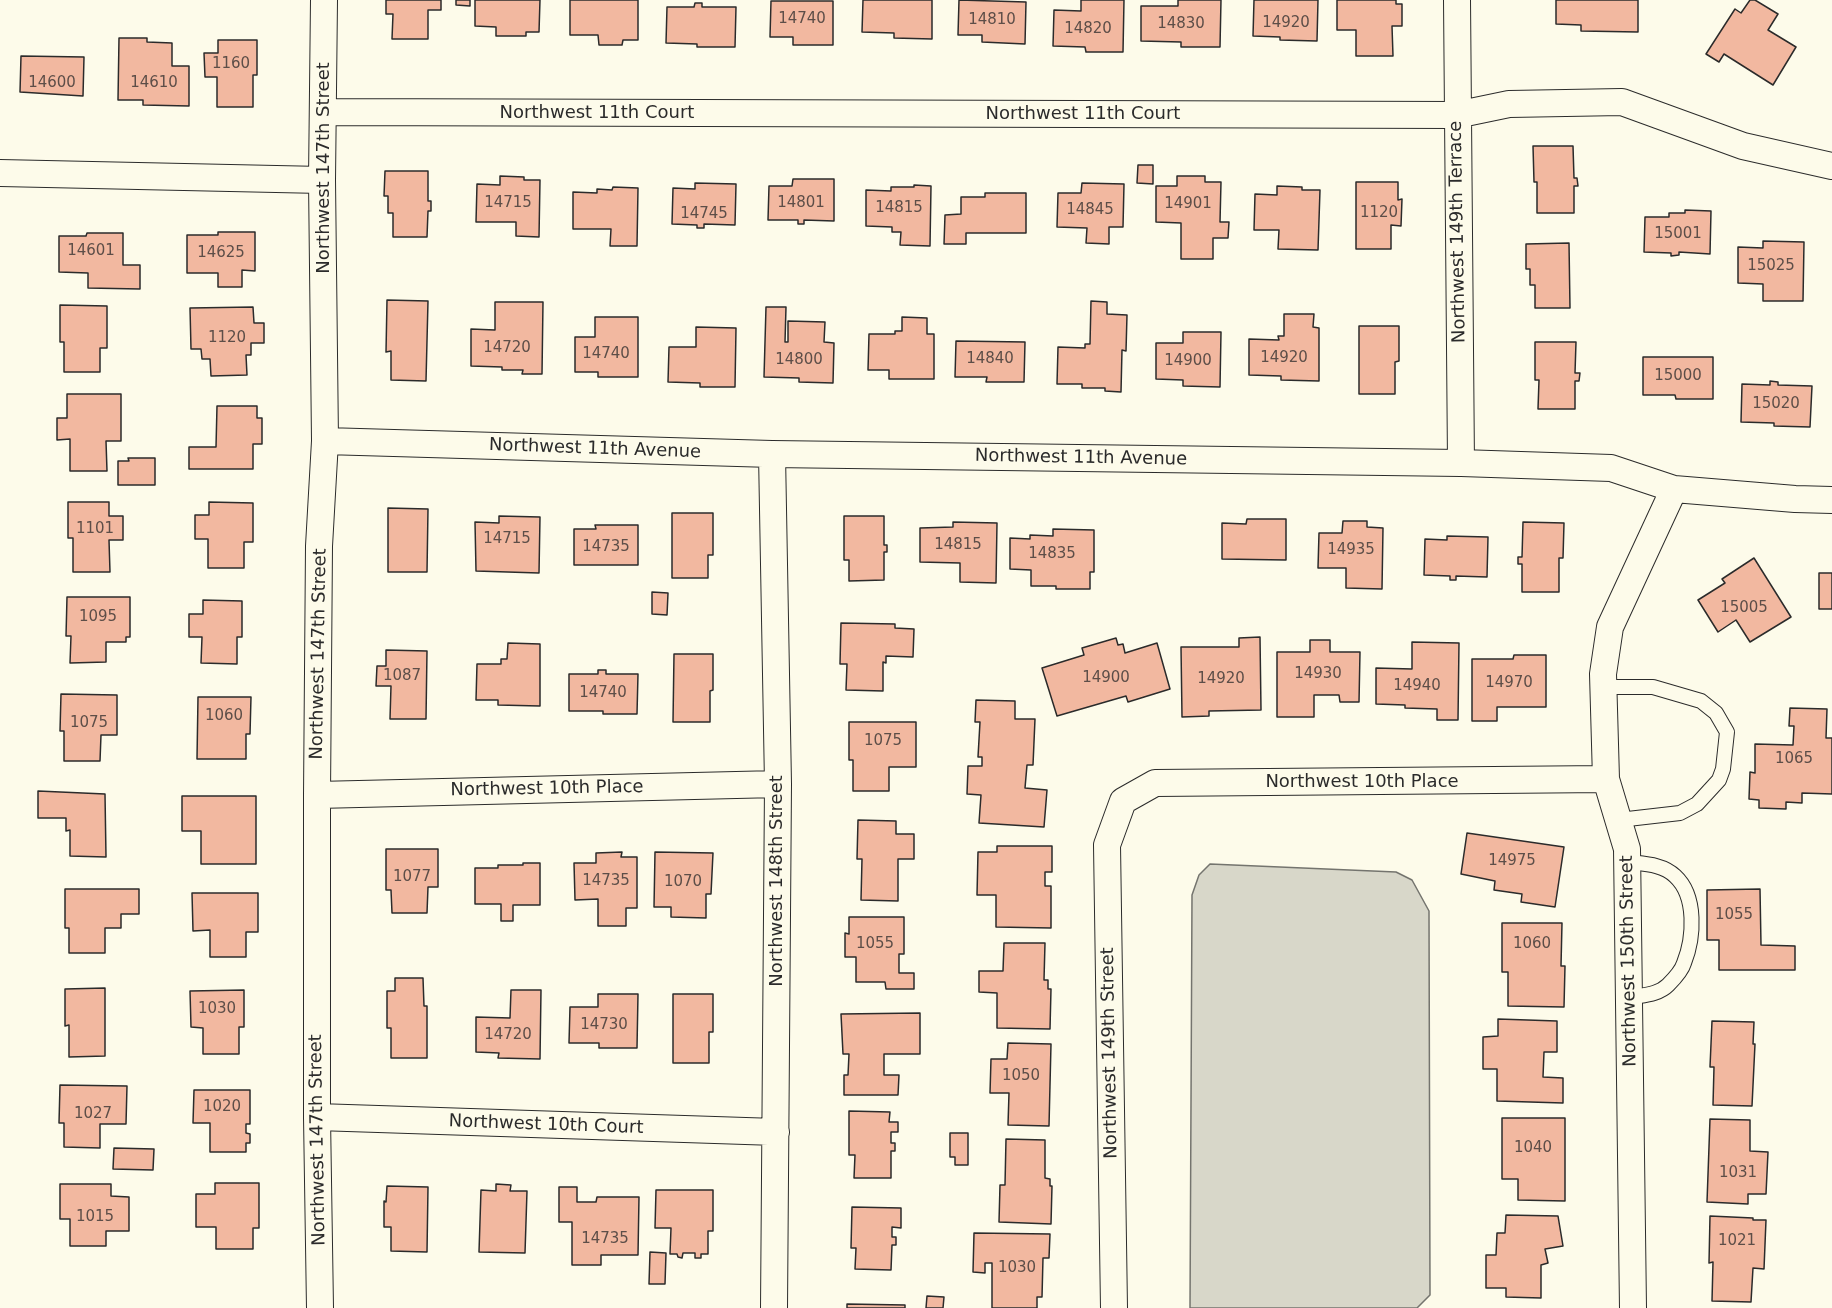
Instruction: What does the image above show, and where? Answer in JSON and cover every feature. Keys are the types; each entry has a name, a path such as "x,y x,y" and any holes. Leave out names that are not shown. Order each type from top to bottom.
{"street":[{"name":"Northwest 147th Street","path":"320,1308 317,1118 317,795 320,546 326,441 322,180 324,0"},
{"name":"Northwest 149th Terrace","path":"1457,0 1456,116 1461,464"},
{"name":"Northwest 11th Court","path":"323,112 1456,116 1509,104 1622,102 1743,146 1832,166"},
{"path":"0,173 322,180"},
{"name":"Northwest 11th Avenue","path":"326,441 772,454 1611,468 1674,489 1832,500"},
{"name":"Northwest 148th Street","path":"772,454 778,784 774,1308"},
{"name":"Northwest 150th Street","path":"1633,1308 1628,849 1606,780 1603,674 1610,627 1674,489"},
{"name":"Northwest 10th Place","path":"1123,801 1155,783 1606,780"},
{"name":"Northwest 10th Place","path":"317,795 778,784"},
{"name":"Northwest 149th Street","path":"1114,1308 1107,845 1123,801"},
{"name":"Northwest 10th Court","path":"317,1118 776,1132"}],"lane":[{"path":"1603,687 1653,687 1701,701 1716,713 1727,732 1723,769 1719,780 1696,804 1680,813 1618,820"},
{"path":"1628,862 1662,868 1676,876 1688,894 1691,937 1684,965 1667,986 1656,993 1629,998"}],"shaded area":[{"path":"1210,864 1396,872 1412,880 1429,911 1430,1295 1417,1308 1190,1308 1192,895 1199,875"}],"building":[{"path":"386,0 441,0 441,10 428,10 428,39 392,39 393,14 386,14"},
{"path":"456,0 470,0 470,6 456,5"},
{"path":"475,0 540,0 539,32 526,32 526,36 496,36 496,27 475,26"},
{"path":"570,0 638,0 638,40 623,40 622,45 599,45 598,35 570,35"},
{"path":"863,0 932,0 932,39 894,38 894,33 862,32"},
{"path":"959,0 1026,2 1025,44 982,42 982,35 958,35"},
{"path":"1081,0 1124,0 1123,52 1086,52 1085,47 1053,46 1054,10 1081,11"},
{"path":"1178,0 1221,0 1220,47 1181,47 1181,42 1141,41 1141,6 1178,6"},
{"path":"1254,0 1318,0 1317,41 1280,40 1280,37 1253,36"},
{"path":"1337,0 1396,0 1396,4 1402,4 1402,26 1392,26 1393,56 1356,56 1356,30 1337,30"},
{"path":"1556,0 1638,0 1638,32 1581,31 1581,25 1556,24"},
{"path":"1750,0 1755,0 1778,14 1768,30 1796,47 1773,85 1724,54 1719,62 1706,54 1735,9 1741,13"},
{"path":"771,1 833,1 833,45 793,45 793,37 770,37"},
{"path":"695,3 702,3 702,7 736,7 735,47 697,47 697,44 666,43 667,7 694,7"},
{"path":"119,38 147,38 147,42 172,43 172,66 189,66 189,106 143,105 143,100 118,100"},
{"path":"218,40 257,40 257,75 253,75 253,107 217,107 217,77 205,77 204,53 218,53"},
{"path":"21,56 84,57 83,96 20,92"},
{"path":"1533,146 1573,146 1574,178 1577,178 1578,186 1574,186 1574,213 1537,213 1537,182 1534,182"},
{"path":"1138,165 1153,165 1153,184 1137,183"},
{"path":"385,171 428,171 428,201 431,201 431,211 428,211 427,237 393,237 393,213 388,213 388,196 384,196"},
{"path":"500,176 540,180 539,237 516,236 516,222 476,222 477,184 500,185"},
{"path":"1177,176 1205,176 1205,182 1221,182 1220,222 1229,222 1228,238 1213,238 1213,259 1181,259 1181,223 1156,222 1156,186 1177,186"},
{"path":"793,179 834,179 834,221 804,220 804,224 798,224 798,220 768,220 769,186 792,186"},
{"path":"1356,182 1398,182 1398,200 1402,199 1401,226 1391,225 1391,249 1356,249"},
{"path":"695,183 736,184 735,225 704,224 704,228 697,228 697,225 672,224 673,188 695,189"},
{"path":"1082,183 1124,184 1123,227 1109,227 1109,244 1086,243 1087,228 1057,227 1058,193 1081,193"},
{"path":"914,185 931,186 930,246 900,245 901,232 892,232 892,227 866,226 866,190 891,191 891,187 914,187"},
{"path":"1277,186 1320,190 1318,250 1278,249 1279,230 1254,230 1255,194 1277,195"},
{"path":"613,187 638,188 637,246 610,246 611,229 573,229 573,192 597,193 597,189 612,190"},
{"path":"985,193 1026,193 1026,233 966,233 966,244 944,244 945,215 961,214 961,197 985,197"},
{"path":"1685,210 1711,211 1710,254 1679,252 1679,255 1671,256 1671,253 1644,252 1645,217 1669,217 1669,213 1685,213"},
{"path":"218,232 255,232 255,271 242,270 242,287 218,287 218,273 187,273 187,235 218,235"},
{"path":"87,233 123,233 123,265 140,265 140,289 88,288 88,273 59,272 59,236 86,236"},
{"path":"1763,241 1804,242 1803,301 1763,301 1763,284 1738,283 1738,247 1763,248"},
{"path":"1569,243 1570,308 1535,308 1535,285 1530,285 1530,269 1526,269 1526,244"},
{"path":"387,300 428,301 426,381 391,380 391,351 386,352"},
{"path":"1091,301 1107,302 1107,314 1127,315 1126,351 1122,350 1121,392 1105,391 1105,388 1082,388 1082,384 1057,384 1058,347 1085,348 1085,344 1090,344"},
{"path":"495,302 543,302 542,374 522,374 523,370 502,370 502,367 471,366 471,329 495,330"},
{"path":"60,305 107,306 107,348 100,348 100,372 64,372 64,342 60,342"},
{"path":"253,307 254,323 264,323 264,343 251,343 251,355 246,355 247,375 211,376 210,359 202,359 201,349 191,349 190,308"},
{"path":"766,307 786,307 785,342 788,342 788,321 825,322 824,342 834,343 833,383 799,382 799,378 764,377"},
{"path":"1284,314 1314,314 1313,327 1319,328 1319,381 1281,380 1281,376 1249,375 1249,339 1279,340 1278,336 1284,336"},
{"path":"595,317 638,317 638,377 598,377 598,372 575,372 575,337 595,337"},
{"path":"902,317 927,318 927,334 934,334 934,379 889,379 889,370 868,370 869,334 895,334 895,331 902,331"},
{"path":"1359,326 1399,326 1399,361 1395,362 1395,394 1359,394"},
{"path":"696,327 736,328 735,387 700,387 700,383 668,382 669,347 696,347"},
{"path":"1183,332 1221,332 1220,387 1183,386 1183,380 1156,379 1156,343 1183,343"},
{"path":"956,341 1025,342 1024,382 986,382 987,377 955,377"},
{"path":"1535,342 1576,342 1575,373 1580,373 1579,381 1575,381 1575,409 1538,409 1539,380 1535,380"},
{"path":"1643,357 1713,357 1713,399 1676,399 1675,395 1643,395"},
{"path":"1770,381 1778,382 1778,385 1812,386 1810,427 1741,422 1742,384 1770,385"},
{"path":"67,394 121,394 121,441 106,441 107,471 70,471 70,439 57,440 57,418 67,418"},
{"path":"217,406 257,406 257,418 262,418 262,444 253,444 253,469 189,469 189,447 216,447"},
{"path":"128,458 155,458 155,485 118,485 118,461 129,461"},
{"path":"68,502 109,502 109,516 123,516 123,540 109,540 110,572 73,572 73,538 68,538"},
{"path":"209,502 253,503 253,542 244,542 244,568 208,568 208,539 195,539 195,515 209,515"},
{"path":"388,508 428,509 427,572 388,572"},
{"path":"672,513 713,513 713,555 708,555 708,578 672,578"},
{"path":"499,516 540,517 539,573 476,571 475,522 499,523"},
{"path":"844,516 884,516 884,545 887,545 887,552 884,552 884,580 849,581 849,560 844,560"},
{"path":"1247,519 1286,519 1286,560 1222,559 1222,523 1246,524"},
{"path":"1343,521 1367,521 1367,527 1383,528 1382,589 1346,588 1346,568 1318,568 1319,533 1342,533"},
{"path":"953,522 997,523 996,583 960,582 960,563 920,562 920,528 953,527"},
{"path":"1523,522 1564,523 1563,558 1559,558 1559,592 1522,592 1522,564 1518,564 1518,557 1522,557"},
{"path":"595,525 638,525 638,565 574,565 574,529 596,529"},
{"path":"1053,529 1094,530 1094,572 1090,572 1090,589 1031,586 1031,570 1010,569 1010,538 1030,539 1030,535 1053,536"},
{"path":"1447,536 1488,537 1487,577 1456,576 1456,580 1450,580 1450,576 1424,575 1425,539 1447,540"},
{"path":"1754,558 1791,617 1750,642 1736,620 1718,632 1698,600 1725,583 1722,579"},
{"path":"1819,573 1832,573 1832,609 1819,609"},
{"path":"652,592 668,593 667,615 652,614"},
{"path":"67,597 130,597 130,637 126,637 126,642 106,642 106,662 70,663 71,636 66,636"},
{"path":"203,600 242,601 242,637 237,637 237,664 201,663 202,637 189,637 189,614 203,614"},
{"path":"841,623 895,624 895,628 914,629 913,657 886,656 886,663 883,662 883,691 846,690 847,664 840,664"},
{"path":"1260,637 1261,710 1209,711 1209,716 1182,717 1181,647 1239,647 1239,638"},
{"path":"1116,638 1118,645 1123,644 1125,653 1157,643 1170,689 1128,702 1126,696 1057,716 1042,668 1084,655 1082,648"},
{"path":"1310,640 1330,640 1330,652 1360,652 1359,702 1340,702 1339,695 1314,695 1314,717 1277,717 1277,652 1310,652"},
{"path":"1412,642 1459,643 1458,720 1437,720 1437,709 1376,704 1376,668 1412,669"},
{"path":"508,643 540,644 540,706 498,705 498,700 476,700 477,664 501,664 501,659 507,659"},
{"path":"386,650 427,651 426,719 390,719 391,686 376,686 377,666 386,666"},
{"path":"674,654 713,654 710,722 673,722"},
{"path":"1514,655 1546,655 1546,707 1497,707 1497,721 1472,721 1472,659 1513,659"},
{"path":"598,670 606,670 606,674 638,674 637,714 569,711 569,674 598,674"},
{"path":"61,694 117,695 117,735 101,735 100,761 64,761 64,731 60,731"},
{"path":"198,697 251,697 250,734 246,734 246,759 197,759"},
{"path":"976,700 1015,701 1015,719 1035,719 1033,765 1027,765 1025,788 1047,790 1044,827 979,823 981,795 967,794 968,766 982,766 982,757 978,757 980,722 975,722"},
{"path":"1790,708 1827,709 1826,738 1832,738 1832,794 1802,793 1802,803 1786,802 1786,809 1759,808 1759,800 1749,799 1750,772 1755,773 1755,744 1793,745 1794,726 1789,726"},
{"path":"849,722 916,722 916,767 889,767 889,791 853,791 853,760 849,760"},
{"path":"38,791 105,794 106,857 70,856 70,830 66,831 66,818 38,818"},
{"path":"182,796 256,796 256,864 201,864 201,831 182,831"},
{"path":"858,820 896,821 896,834 914,834 914,859 898,859 898,901 861,900 862,859 857,859"},
{"path":"1467,833 1564,847 1555,907 1521,902 1522,894 1494,890 1495,881 1461,874"},
{"path":"997,846 1052,846 1052,872 1045,872 1045,886 1051,886 1051,928 996,927 996,895 977,895 978,852 997,852"},
{"path":"386,849 438,849 438,887 428,887 427,913 392,913 391,890 386,890"},
{"path":"622,852 621,857 637,857 637,908 626,908 626,926 598,926 598,899 575,900 574,863 596,863 596,853"},
{"path":"655,852 713,853 711,894 706,894 706,918 671,917 671,907 654,907"},
{"path":"523,863 540,863 540,905 513,905 513,921 501,921 501,904 475,904 475,868 498,868 498,865 523,865"},
{"path":"65,889 139,889 139,914 121,914 121,928 105,928 105,953 69,953 69,928 65,928"},
{"path":"1760,889 1761,945 1795,946 1795,970 1719,970 1719,940 1707,940 1707,890"},
{"path":"192,893 258,893 258,932 246,932 246,957 210,957 210,930 193,931"},
{"path":"849,917 904,917 904,954 899,954 899,973 914,973 914,989 886,989 885,982 856,982 856,957 845,957 845,933 849,934"},
{"path":"1502,923 1562,923 1561,966 1565,966 1564,1007 1508,1006 1508,972 1502,972"},
{"path":"1004,943 1045,943 1044,980 1048,980 1048,989 1051,989 1050,1029 997,1028 997,993 979,992 979,971 1003,971"},
{"path":"395,978 423,978 424,1006 427,1006 427,1058 391,1058 391,1028 387,1028 387,991 395,991"},
{"path":"105,988 105,1056 69,1057 69,1025 65,1026 65,989"},
{"path":"244,990 244,1027 239,1027 239,1054 203,1054 203,1028 191,1027 190,991"},
{"path":"511,990 541,990 540,1059 498,1058 499,1053 476,1052 476,1017 510,1018"},
{"path":"598,994 638,994 637,1048 599,1048 599,1043 569,1043 570,1007 598,1007"},
{"path":"673,994 713,994 713,1032 709,1032 709,1063 673,1063"},
{"path":"920,1013 920,1054 884,1054 884,1075 899,1075 898,1095 844,1095 844,1075 848,1075 849,1054 843,1054 841,1014"},
{"path":"1498,1019 1557,1021 1557,1052 1544,1052 1543,1077 1563,1078 1563,1103 1497,1101 1497,1069 1483,1069 1483,1037 1498,1036"},
{"path":"1712,1021 1754,1022 1752,1106 1713,1105 1714,1067 1710,1067"},
{"path":"1008,1043 1051,1044 1049,1126 1008,1125 1009,1093 990,1093 991,1059 1007,1059"},
{"path":"60,1085 127,1086 126,1124 100,1124 100,1148 64,1147 64,1123 59,1123"},
{"path":"194,1090 250,1090 250,1124 246,1124 246,1133 250,1134 250,1143 246,1143 246,1152 210,1152 210,1123 193,1123"},
{"path":"849,1111 890,1112 889,1122 898,1122 898,1132 891,1132 891,1143 895,1143 895,1151 891,1151 891,1178 854,1178 855,1155 849,1155"},
{"path":"1502,1118 1565,1118 1565,1201 1518,1200 1518,1179 1502,1179"},
{"path":"1710,1119 1750,1120 1750,1151 1768,1152 1766,1194 1748,1194 1748,1204 1707,1202"},
{"path":"950,1133 968,1133 968,1165 955,1165 955,1157 950,1157"},
{"path":"1006,1139 1045,1140 1045,1178 1050,1179 1050,1186 1052,1186 1051,1224 999,1222 1000,1185 1005,1185"},
{"path":"114,1148 154,1149 153,1170 113,1169"},
{"path":"215,1183 259,1183 259,1228 253,1228 253,1249 216,1249 216,1227 196,1227 196,1194 215,1194"},
{"path":"60,1184 111,1184 111,1196 129,1197 129,1231 106,1231 106,1246 70,1246 70,1219 60,1219"},
{"path":"496,1184 511,1185 510,1191 527,1191 525,1253 479,1252 481,1190 496,1191"},
{"path":"387,1186 428,1187 427,1252 391,1251 391,1227 384,1227 384,1201 386,1202"},
{"path":"559,1187 577,1187 577,1202 596,1202 597,1197 639,1197 638,1255 601,1255 601,1265 572,1265 572,1222 559,1222"},
{"path":"656,1190 713,1190 713,1231 708,1231 708,1254 701,1254 701,1258 695,1258 695,1253 683,1253 682,1258 677,1254 670,1254 671,1228 655,1228"},
{"path":"852,1207 901,1208 901,1228 892,1227 892,1237 896,1237 896,1245 892,1245 891,1270 855,1269 856,1248 851,1248"},
{"path":"1506,1215 1558,1216 1563,1246 1545,1249 1548,1263 1541,1265 1541,1298 1506,1297 1506,1288 1486,1288 1486,1255 1496,1255 1497,1233 1505,1233"},
{"path":"1710,1216 1766,1220 1764,1269 1753,1268 1751,1302 1712,1301 1713,1262 1709,1263"},
{"path":"974,1233 1050,1234 1049,1258 1043,1258 1042,1297 1037,1297 1037,1308 992,1308 992,1263 985,1263 985,1273 973,1272"},
{"path":"650,1252 666,1253 665,1284 649,1284"},
{"path":"927,1296 944,1297 943,1308 926,1308"},
{"path":"847,1304 905,1305 905,1308 847,1308"}]}
